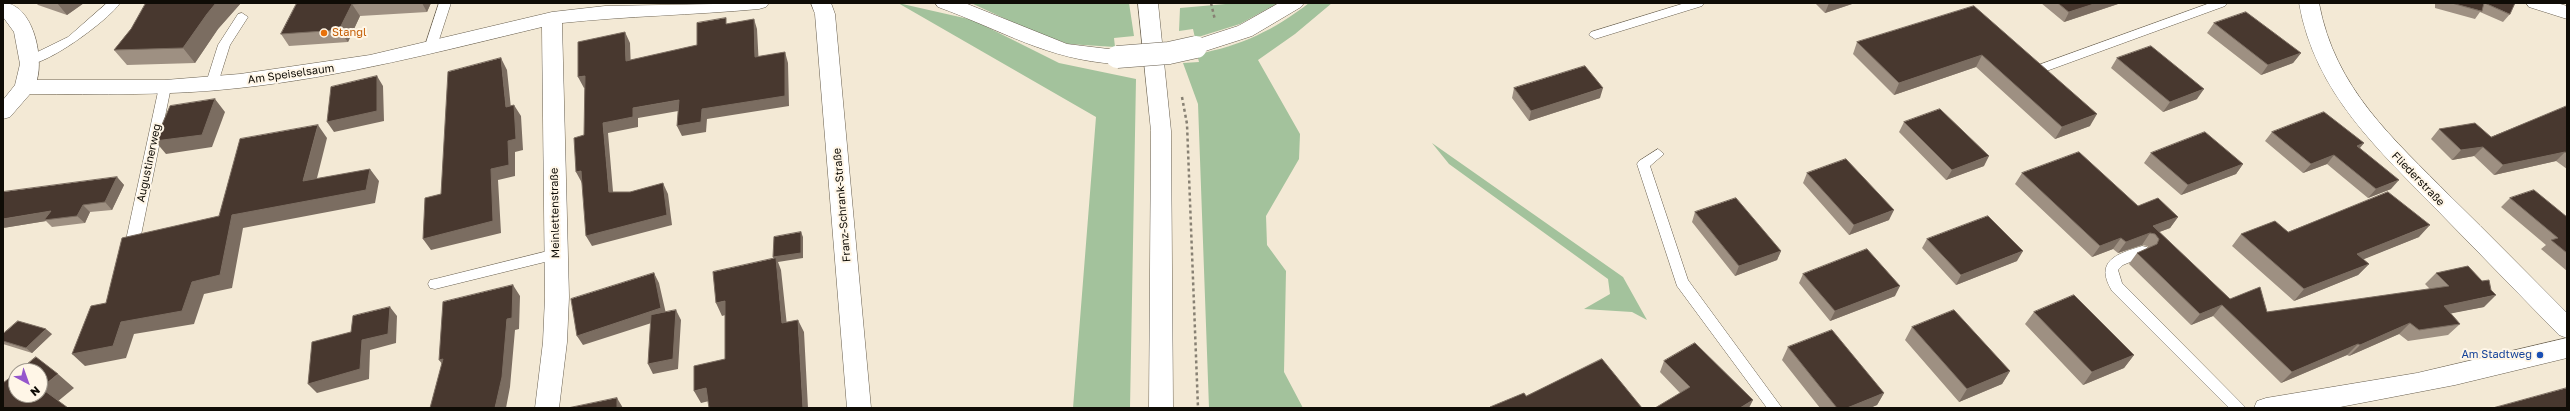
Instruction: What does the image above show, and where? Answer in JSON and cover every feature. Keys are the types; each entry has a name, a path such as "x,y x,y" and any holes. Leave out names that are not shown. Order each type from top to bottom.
{"street":[{"name":"Am Speiselsaum","path":"25,87 165,87 310,73 430,49 552,18 605,12 681,10 759,3"},
{"name":"Franz-Schrank-Straße","path":"821,3 825,14 859,408"},
{"path":"945,3 973,12 1056,48 1084,56 1116,57 1169,53 1196,47 1245,31 1294,3"},
{"path":"1148,3 1161,131 1161,408"},
{"name":"Fliederstraße","path":"2310,3 2315,33 2324,56 2351,104 2370,128 2567,328"},
{"path":"2536,3 2567,13"},
{"path":"3,7 19,21 26,35 30,71 25,87 3,112"},
{"name":"Meinlettenstraße","path":"547,408 555,342 556,254 552,18"},
{"path":"2266,408 2342,398 2453,375 2567,348"}],"lane":[{"path":"29,61 72,40 114,3"},
{"path":"430,49 445,3"},
{"path":"1594,35 1698,3"},
{"path":"2037,70 2221,3"},
{"path":"212,83 224,45 242,18"},
{"name":"Augustinerweg","path":"133,240 165,87"},
{"path":"1658,154 1643,164 1682,282 1775,408"},
{"path":"2142,251 2118,261 2111,268 2112,279 2118,287 2239,408"},
{"path":"435,284 556,254"}],"path":[{"path":"1180,91 1185,104 1188,124 1198,408"}],"green space":[{"path":"898,3 973,20 1059,63 1136,79 1130,408 1073,408 1096,117"},
{"path":"971,3 1129,3 1134,36 1114,38 1115,47 1068,44 1025,28"},
{"path":"1237,3 1278,3 1240,24 1195,38 1193,29 1179,31 1180,8"},
{"path":"1309,3 1332,3 1295,34 1258,60 1300,134 1299,159 1266,216 1267,245 1286,271 1284,372 1303,408 1209,408 1198,104 1183,63 1199,62 1197,54 1213,51 1256,36 1296,13"},
{"path":"1432,143 1623,277 1647,320 1632,312 1584,309 1610,294 1608,279 1449,164"}],"building":[{"path":"146,3 216,3 183,48 114,50 131,29"},
{"path":"297,3 367,3 352,4 339,30 281,34"},
{"path":"2058,3 2097,3 2069,12"},
{"path":"2452,3 2484,3 2482,11"},
{"path":"2485,3 2515,3 2510,14"},
{"path":"1974,6 2097,114 2062,127 1982,55 1899,83 1857,42"},
{"path":"2246,12 2301,53 2268,65 2214,23"},
{"path":"726,18 726,24 754,19 755,57 785,52 785,96 702,109 701,122 677,126 679,100 633,108 633,117 603,123 609,192 630,192 663,183 667,215 586,236 581,171 576,172 574,138 584,135 585,76 578,77 578,42 625,32 626,61 697,45 697,23"},
{"path":"2151,46 2204,89 2170,102 2117,58"},
{"path":"501,58 506,107 514,105 516,139 508,141 509,165 491,169 493,221 423,239 425,198 441,194 448,72"},
{"path":"1585,66 1603,88 1531,111 1514,88"},
{"path":"377,76 377,111 327,122 331,87"},
{"path":"215,99 202,135 155,141 170,106"},
{"path":"2567,106 2567,153 2565,152 2503,165 2483,147 2461,150 2439,129 2475,123 2491,137"},
{"path":"1940,109 1989,156 1952,170 1904,122"},
{"path":"2324,112 2364,143 2357,146 2399,180 2376,189 2334,155 2311,164 2272,132"},
{"path":"318,125 303,181 370,169 366,190 232,215 220,275 192,282 182,311 121,322 113,346 72,354 91,306 106,303 122,238 219,216 240,139"},
{"path":"2205,132 2243,164 2188,185 2151,153"},
{"path":"2079,152 2138,206 2158,198 2178,217 2153,226 2230,299 2260,287 2267,312 2449,286 2436,273 2468,266 2482,281 2489,280 2491,290 2496,295 2444,306 2460,324 2419,330 2410,323 2292,372 2222,305 2200,314 2137,253 2157,244 2159,239 2155,234 2150,233 2126,242 2121,238 2100,246 2022,173"},
{"path":"1846,159 1894,210 1854,225 1807,173"},
{"path":"117,177 105,202 83,205 77,216 44,220 51,211 3,219 3,192"},
{"path":"2534,190 2567,217 2567,253 2551,240 2558,238 2510,198"},
{"path":"2388,192 2430,225 2357,254 2369,264 2304,289 2241,234 2275,221 2288,232"},
{"path":"1736,198 1781,251 1739,266 1695,212"},
{"path":"1988,216 2023,251 1961,275 1927,239"},
{"path":"801,232 801,253 773,257 774,237"},
{"path":"1867,249 1900,286 1835,311 1803,274"},
{"path":"776,258 782,323 798,320 803,408 709,408 706,388 694,391 694,366 725,359 725,301 716,303 713,272"},
{"path":"654,273 661,308 577,336 571,299"},
{"path":"513,285 512,318 507,319 502,377 495,408 430,408 443,359 439,360 443,302"},
{"path":"2074,295 2134,355 2092,372 2034,312"},
{"path":"390,307 388,334 362,340 360,369 308,384 312,342 351,332 353,316"},
{"path":"676,310 673,359 648,364 651,315"},
{"path":"1954,310 2010,371 1967,389 1912,327"},
{"path":"18,321 46,329 26,348 3,341 3,334"},
{"path":"1832,330 1884,393 1847,408 1837,408 1788,347"},
{"path":"1695,343 1753,400 1740,408 1655,408 1690,387 1664,361"},
{"path":"36,357 44,363 29,363"},
{"path":"1602,359 1642,408 1490,408 1524,393 1526,396"},
{"path":"48,366 58,374 48,382"},
{"path":"8,379 8,403 48,403 48,393 68,408 3,408 3,383"},
{"path":"2567,388 2567,408 2493,408"},
{"path":"617,398 617,408 568,408"}],"place":[{"name":"Stangl","path":"324,33"},
{"name":"Am Stadtweg","path":"2540,355"}]}
